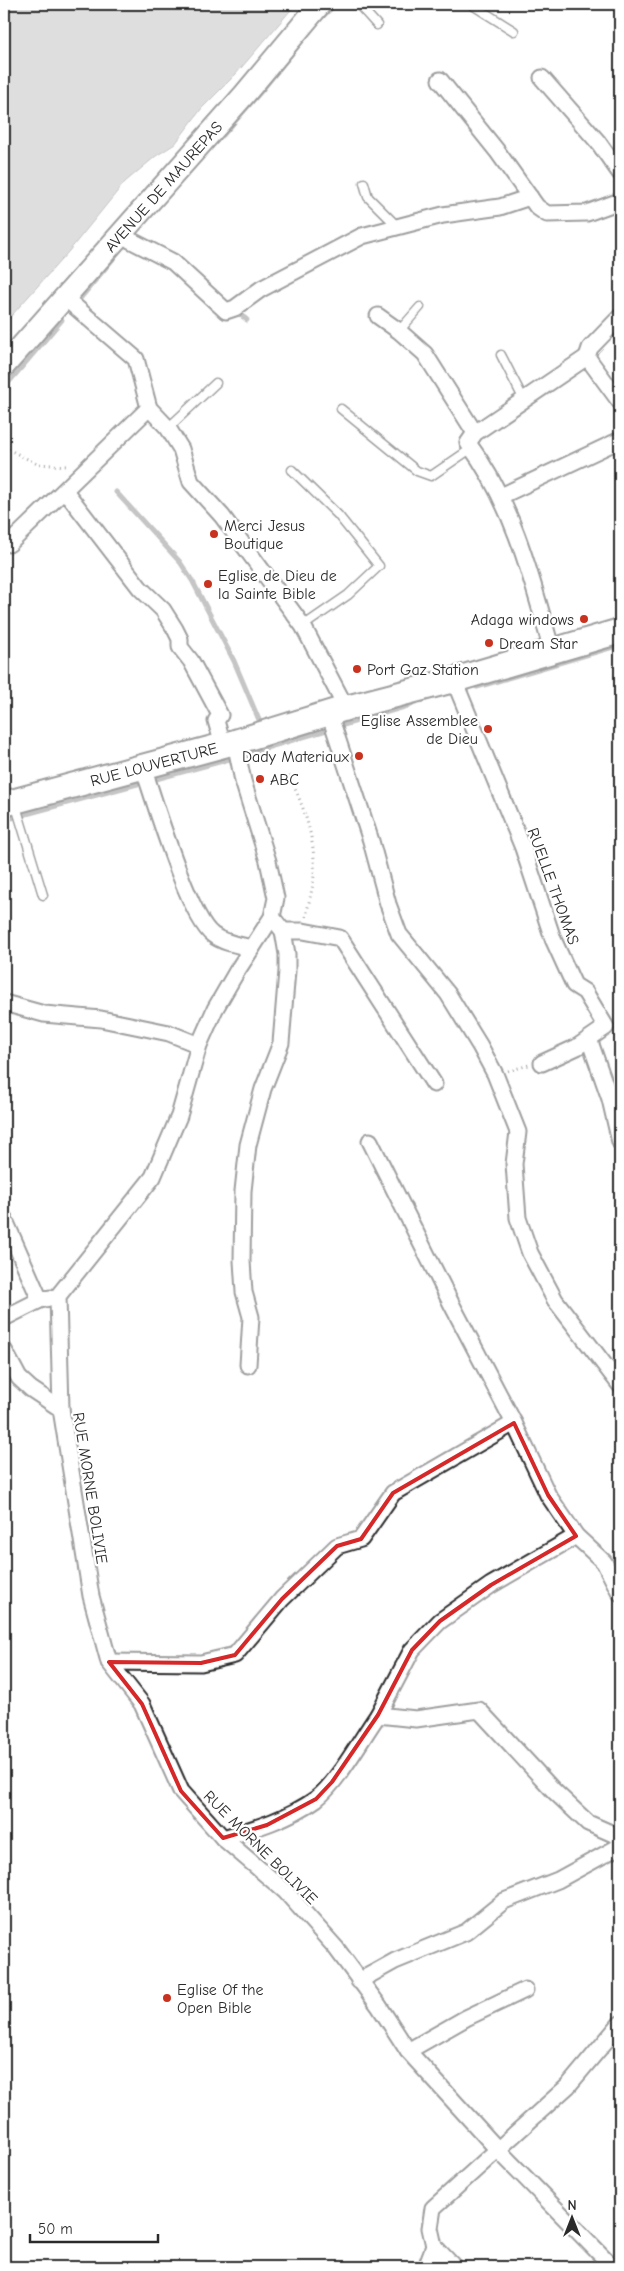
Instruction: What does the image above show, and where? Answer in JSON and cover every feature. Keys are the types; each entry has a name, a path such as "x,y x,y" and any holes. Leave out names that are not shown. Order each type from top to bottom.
{"main road":[{"name":"RUE LOUVERTURE","path":"14,810 147,777 336,719 454,680 620,631"}],"street":[{"name":"AVENUE DE MAUREPAS","path":"4,366 65,298 126,237 320,4"},
{"path":"542,78 598,142 620,173"},
{"path":"440,80 497,151 537,207 547,214 587,213 620,201"},
{"path":"126,237 172,262 226,311 235,308 261,289 362,236 443,215 500,206 530,197"},
{"path":"65,298 136,359 149,408 168,428 181,450 191,482 222,516 303,626 336,719 388,904 400,934 448,994 495,1074 518,1132 514,1164 518,1218 530,1253 555,1300 620,1385"},
{"path":"378,316 399,331 425,354 473,440 501,496 530,573 552,650"},
{"path":"473,440 524,400 587,357 590,348 620,317"},
{"path":"587,357 620,402"},
{"path":"10,544 66,492 87,468 149,408"},
{"path":"501,496 620,440"},
{"path":"4,1318 40,1300 58,1296 153,1177 180,1116 199,1045 215,1009 272,917 276,898 268,861 234,750 216,721 220,715 191,661 180,647 180,639 176,629 163,610 140,588 66,492"},
{"name":"RUELLE THOMAS","path":"454,680 523,848 553,939 574,985 586,992 606,1027 577,1047 542,1063"},
{"path":"147,777 184,884 201,923 213,935 229,942 252,948"},
{"path":"248,1365 251,1317 244,1292 242,1261 243,1191 248,1145 263,1089 281,1043 288,971 288,954 283,931 272,917"},
{"path":"283,931 303,930 340,938 434,1084"},
{"path":"4,1003 44,1014 110,1021 169,1034 199,1045"},
{"path":"589,1039 610,1099 620,1142"},
{"path":"370,1141 447,1296 514,1423 548,1495 576,1536 604,1562 620,1592"},
{"path":"4,1218 40,1300"},
{"name":"RUE MORNE BOLIVIE","path":"58,1296 61,1409 91,1596 109,1662 142,1704 181,1791 223,1838 284,1891 336,1948 379,2006 408,2051 499,2151 613,2267"},
{"path":"4,1350 19,1378 61,1409"},
{"path":"109,1662 201,1663 235,1655 282,1599 337,1546 361,1539 393,1494 514,1423"},
{"path":"223,1838 267,1825 316,1799 332,1782 378,1715 412,1650 440,1621 491,1585 576,1536"},
{"path":"378,1715 416,1719 479,1710 554,1791 588,1823 620,1837"},
{"path":"359,1981 395,1961 466,1932 504,1902 558,1880 620,1846"},
{"path":"408,2051 466,2018 525,1990"},
{"path":"454,2267 434,2246 430,2228 433,2208 499,2151 568,2086 620,2024"},
{"path":"426,2267 434,2246"}],"lane":[{"path":"358,4 377,25"},
{"path":"471,4 514,31"},
{"path":"364,184 368,197 397,226"},
{"path":"399,331 420,307"},
{"path":"501,355 524,400"},
{"path":"168,428 216,383"},
{"path":"341,409 417,471 431,476 473,440"},
{"path":"292,470 338,515 379,566 348,595 303,626"},
{"path":"14,810 43,895"}],"path":[{"path":"4,447 37,464 80,465 87,468"},
{"path":"289,776 297,793 313,846 314,876 303,930"},
{"path":"495,1074 542,1063"}],"highlighted area":[{"path":"514,1423 548,1495 576,1536 491,1585 440,1621 412,1650 378,1715 332,1782 316,1799 267,1825 223,1838 181,1791 142,1704 109,1662 201,1663 235,1655 282,1599 337,1546 361,1539 393,1493"}],"shaded area":[{"path":"4,4 296,4 235,75 202,108 175,144 156,156 125,182 69,251 4,324"}],"waterway":[{"path":"320,19 336,4"},
{"path":"223,135 306,36"},
{"path":"79,300 113,259"},
{"path":"236,311 247,320"},
{"path":"4,388 62,320"},
{"path":"116,492 180,562 193,582 234,661 259,720"},
{"path":"477,687 620,645"},
{"path":"4,820 219,762 411,705"}],"place":[{"name":"Merci Jesus Boutique","path":"214,534"},
{"name":"Eglise de Dieu de la Sainte Bible","path":"208,584"},
{"name":"Adaga windows","path":"584,619"},
{"name":"Dream Star","path":"489,643"},
{"name":"Port Gaz Station","path":"357,669"},
{"name":"Eglise Assemblee de Dieu","path":"488,729"},
{"name":"Dady Materiaux","path":"359,756"},
{"name":"ABC","path":"260,779"},
{"name":"Eglise Of the Open Bible","path":"167,1998"}]}
